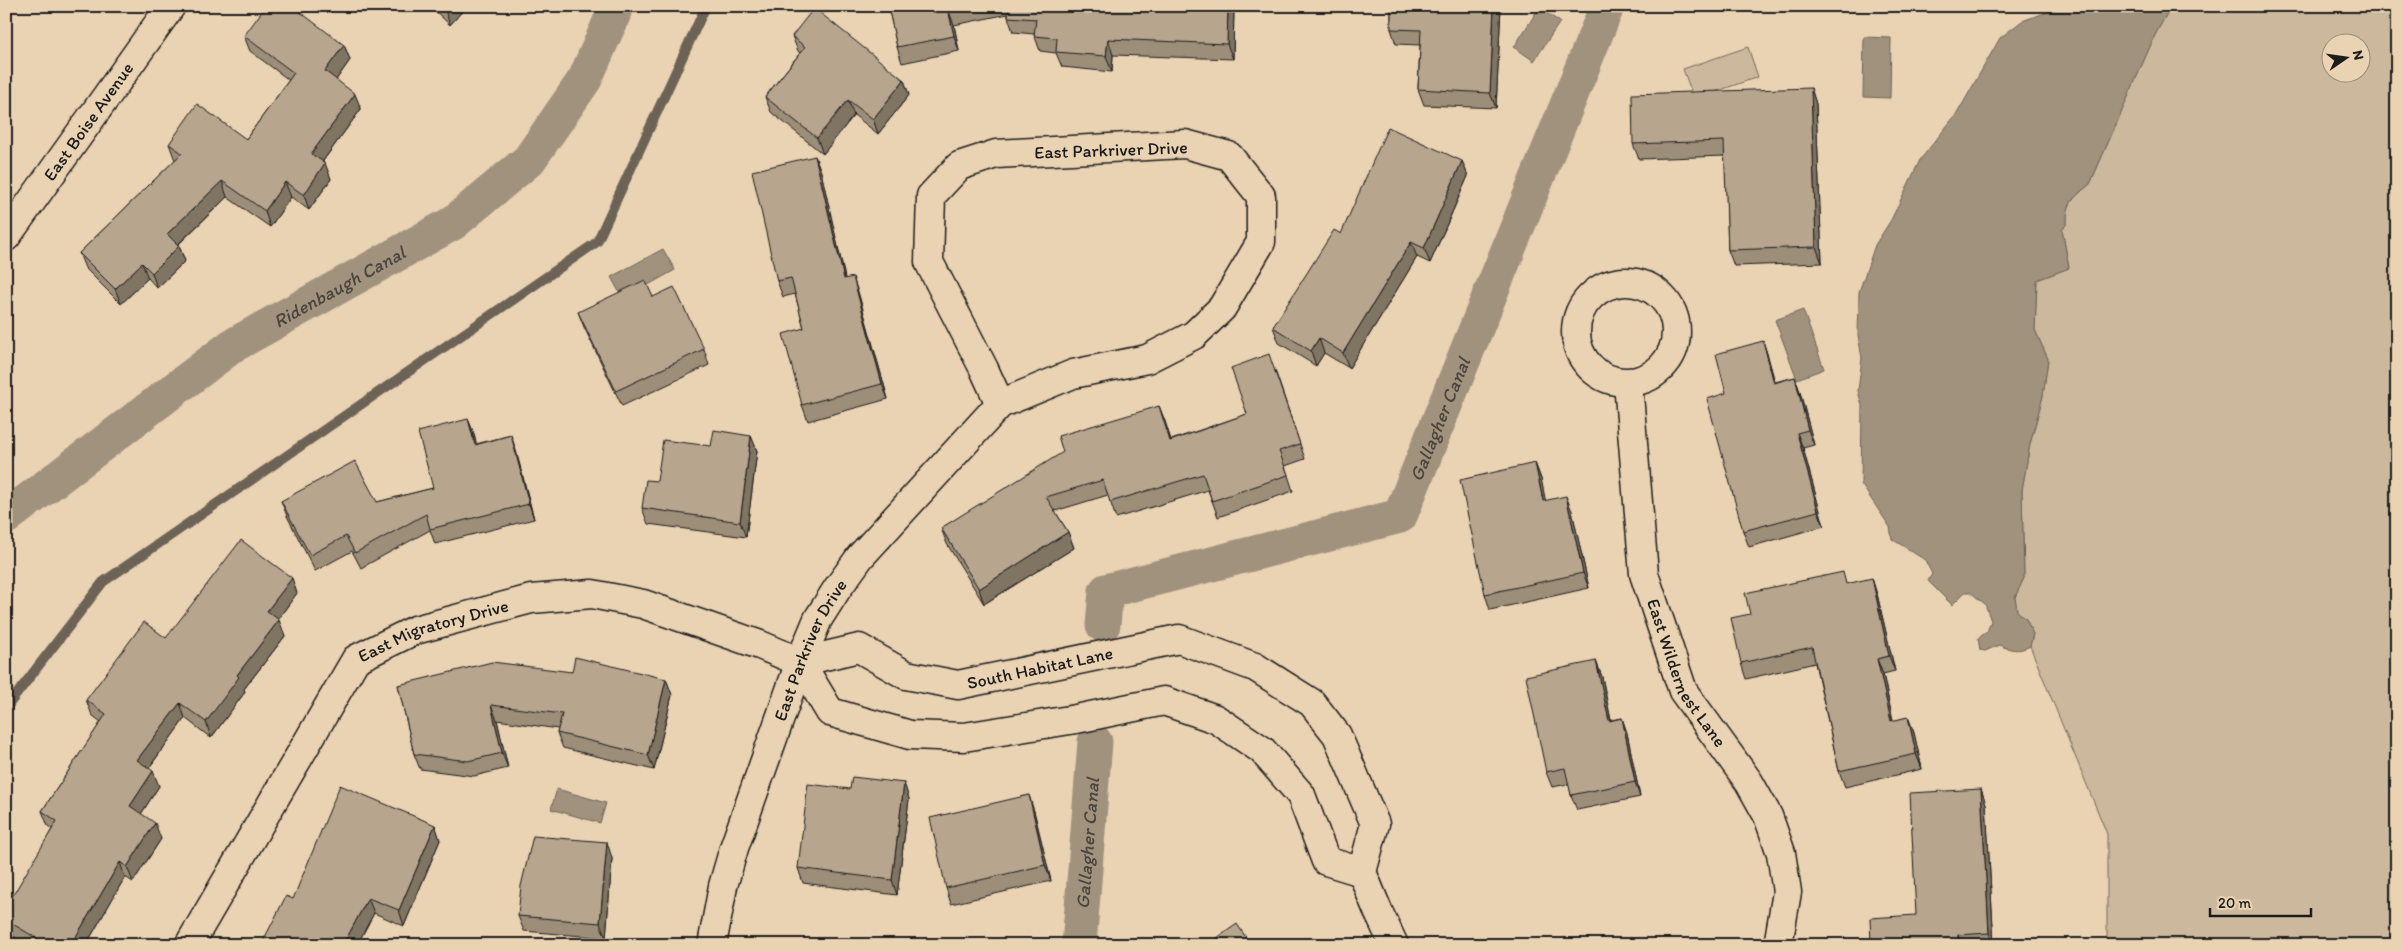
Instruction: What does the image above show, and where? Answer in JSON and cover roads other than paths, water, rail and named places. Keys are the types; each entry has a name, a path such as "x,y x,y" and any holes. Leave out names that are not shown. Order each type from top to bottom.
{"street":[{"name":"East Boise Avenue","path":"6,237 171,6"},
{"name":"East Parkriver Drive","path":"712,945 723,886 734,848 800,662 818,619 837,589 860,558 1000,404 1073,374 1147,359 1194,336 1222,308 1262,242 1261,196 1229,156 1185,144 996,154 958,166 931,196 929,262 1000,404"},
{"name":"East Wildernest Lane","path":"1628,383 1644,574 1683,691 1749,782 1771,823 1781,853 1787,892 1778,945"},
{"name":"East Migratory Drive","path":"189,945 356,659 416,630 531,599 592,594 643,604 760,645 800,662"},
{"name":"South Habitat Lane","path":"800,662 859,648 906,675 958,685 1179,639 1255,667 1312,703 1337,735 1375,824 1362,872"},
{"path":"800,662 830,712 910,735 964,737 1164,701 1216,719 1262,750 1301,795 1326,861 1362,872 1394,945"}],"waterway":[{"name":"Ridenbaugh Canal","path":"6,517 232,346 453,223 529,160 585,79 617,6"},
{"path":"6,708 103,582 597,242 706,6"},
{"name":"Gallagher Canal","path":"1103,625 1106,591 1400,516 1606,9"},
{"name":"Gallagher Canal","path":"1079,945 1095,742"}]}
